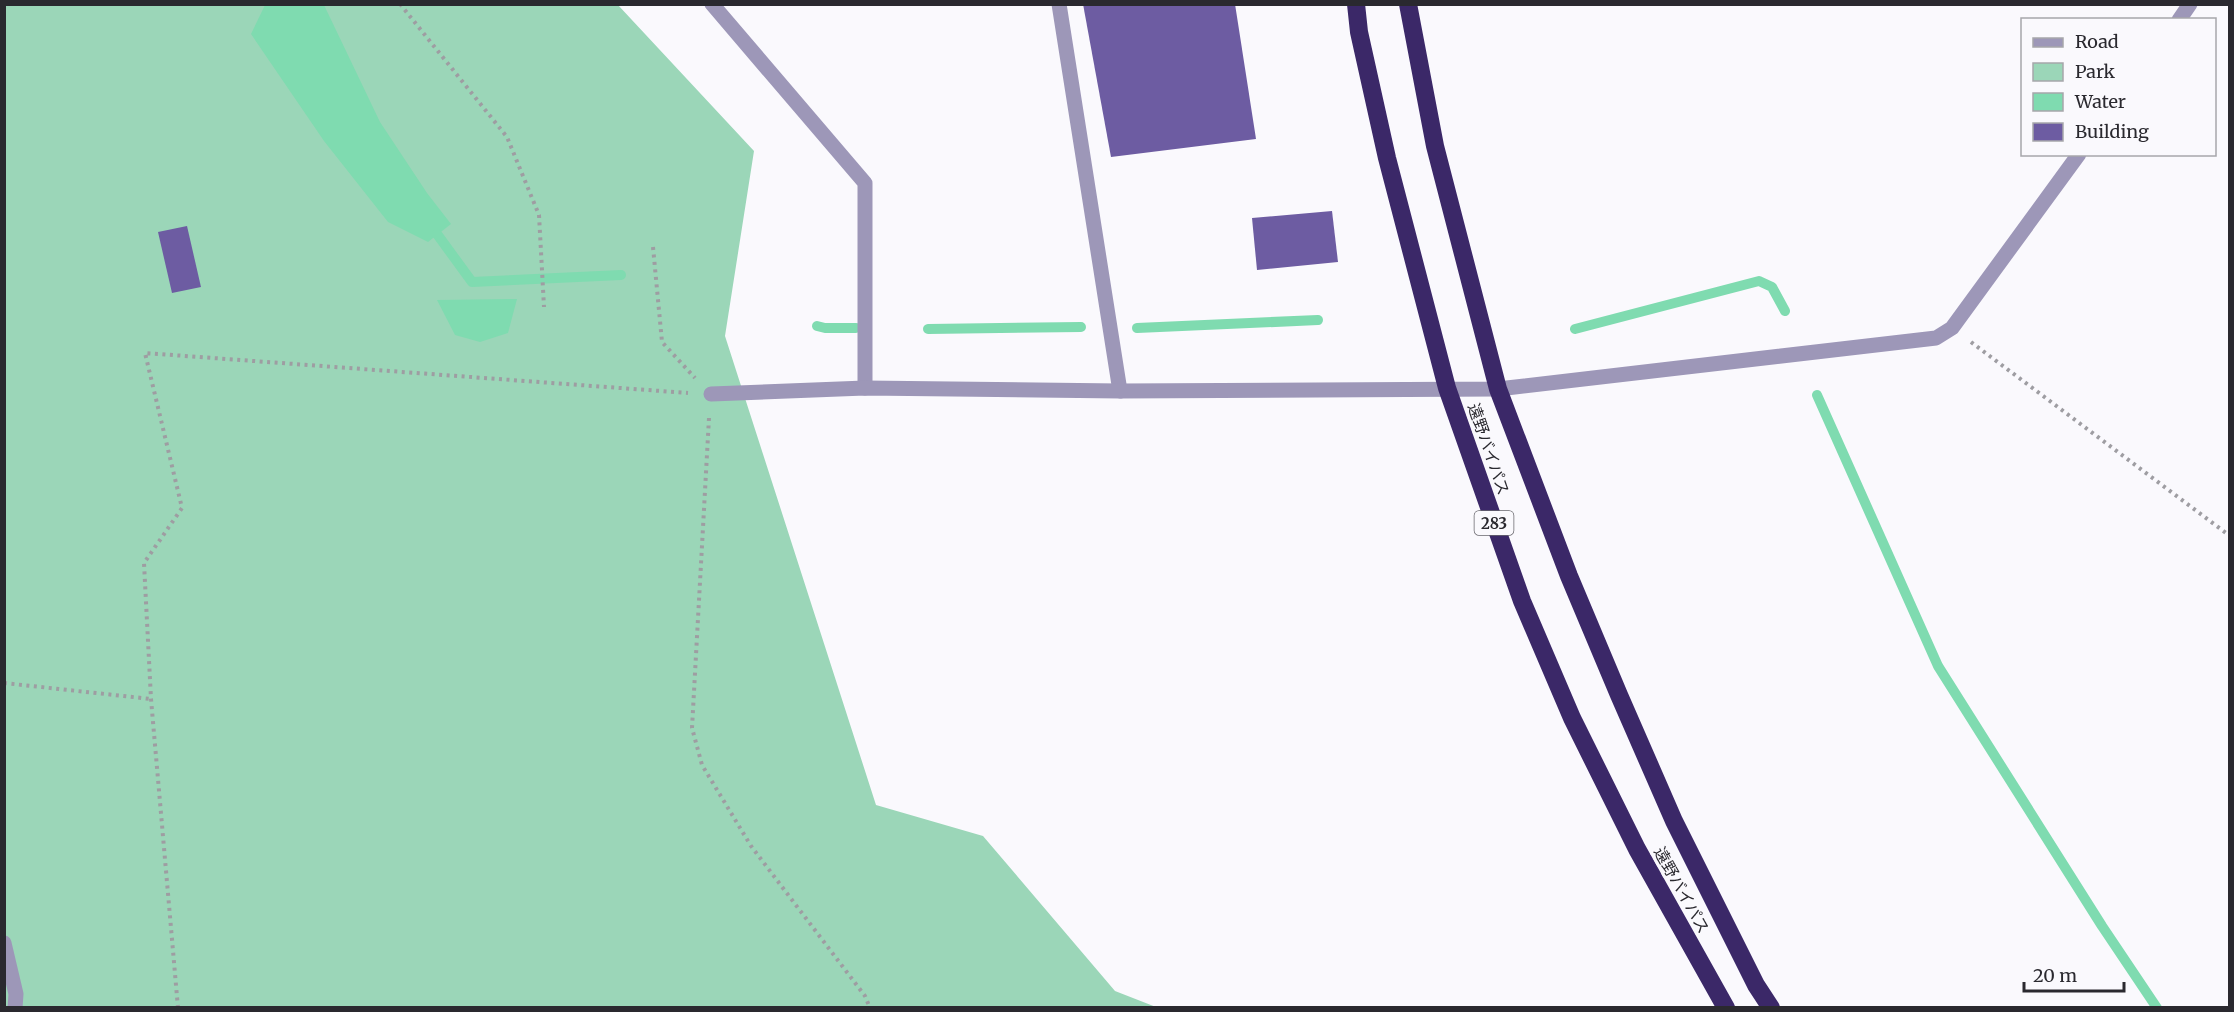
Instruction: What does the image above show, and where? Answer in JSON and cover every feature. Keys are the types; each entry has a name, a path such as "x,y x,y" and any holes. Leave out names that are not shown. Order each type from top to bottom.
{"highway":[{"name":"遠野バイパス","path":"1356,4 1359,32 1387,158 1447,388 1522,601 1572,718 1637,849 1726,1008"},
{"name":"遠野バイパス","path":"1408,4 1435,146 1498,389 1569,576 1674,821 1756,985 1771,1008"}],"street":[{"path":"712,4 865,183 865,388"},
{"path":"1059,4 1120,391"},
{"path":"2180,18 2190,4"},
{"path":"711,394 865,388 1120,391 1498,389 1936,338 1952,328 2078,156"},
{"path":"4,943 16,994 15,1008"}],"path":[{"path":"400,4 507,137 539,215 543,307"},
{"path":"653,247 662,342 711,394 692,728 702,765 751,846 865,996 870,1008"},
{"path":"1952,328 2229,536"},
{"path":"178,1008 151,699 144,563 182,508 145,353 711,394"},
{"path":"4,683 151,699"}],"green space":[{"path":"5,5 618,5 754,151 725,336 876,805 983,836 1115,991 1156,1007 5,1008"}],"water":[{"path":"265,5 324,5 380,122 427,193 451,224 428,242 388,222 324,141 251,34"},
{"path":"517,299 508,333 480,342 455,335 437,300"}],"building":[{"path":"1083,4 1235,4 1256,139 1111,157"},
{"path":"1332,211 1338,262 1257,270 1252,218"},
{"path":"187,226 201,287 172,293 158,232"}],"waterway":[{"path":"437,234 472,282 621,275"},
{"path":"1575,329 1759,281 1772,287 1785,311"},
{"path":"1137,328 1318,320"},
{"path":"817,326 856,328"},
{"path":"928,329 1081,327"},
{"path":"1817,395 1938,666 2102,926 2157,1008"}]}
